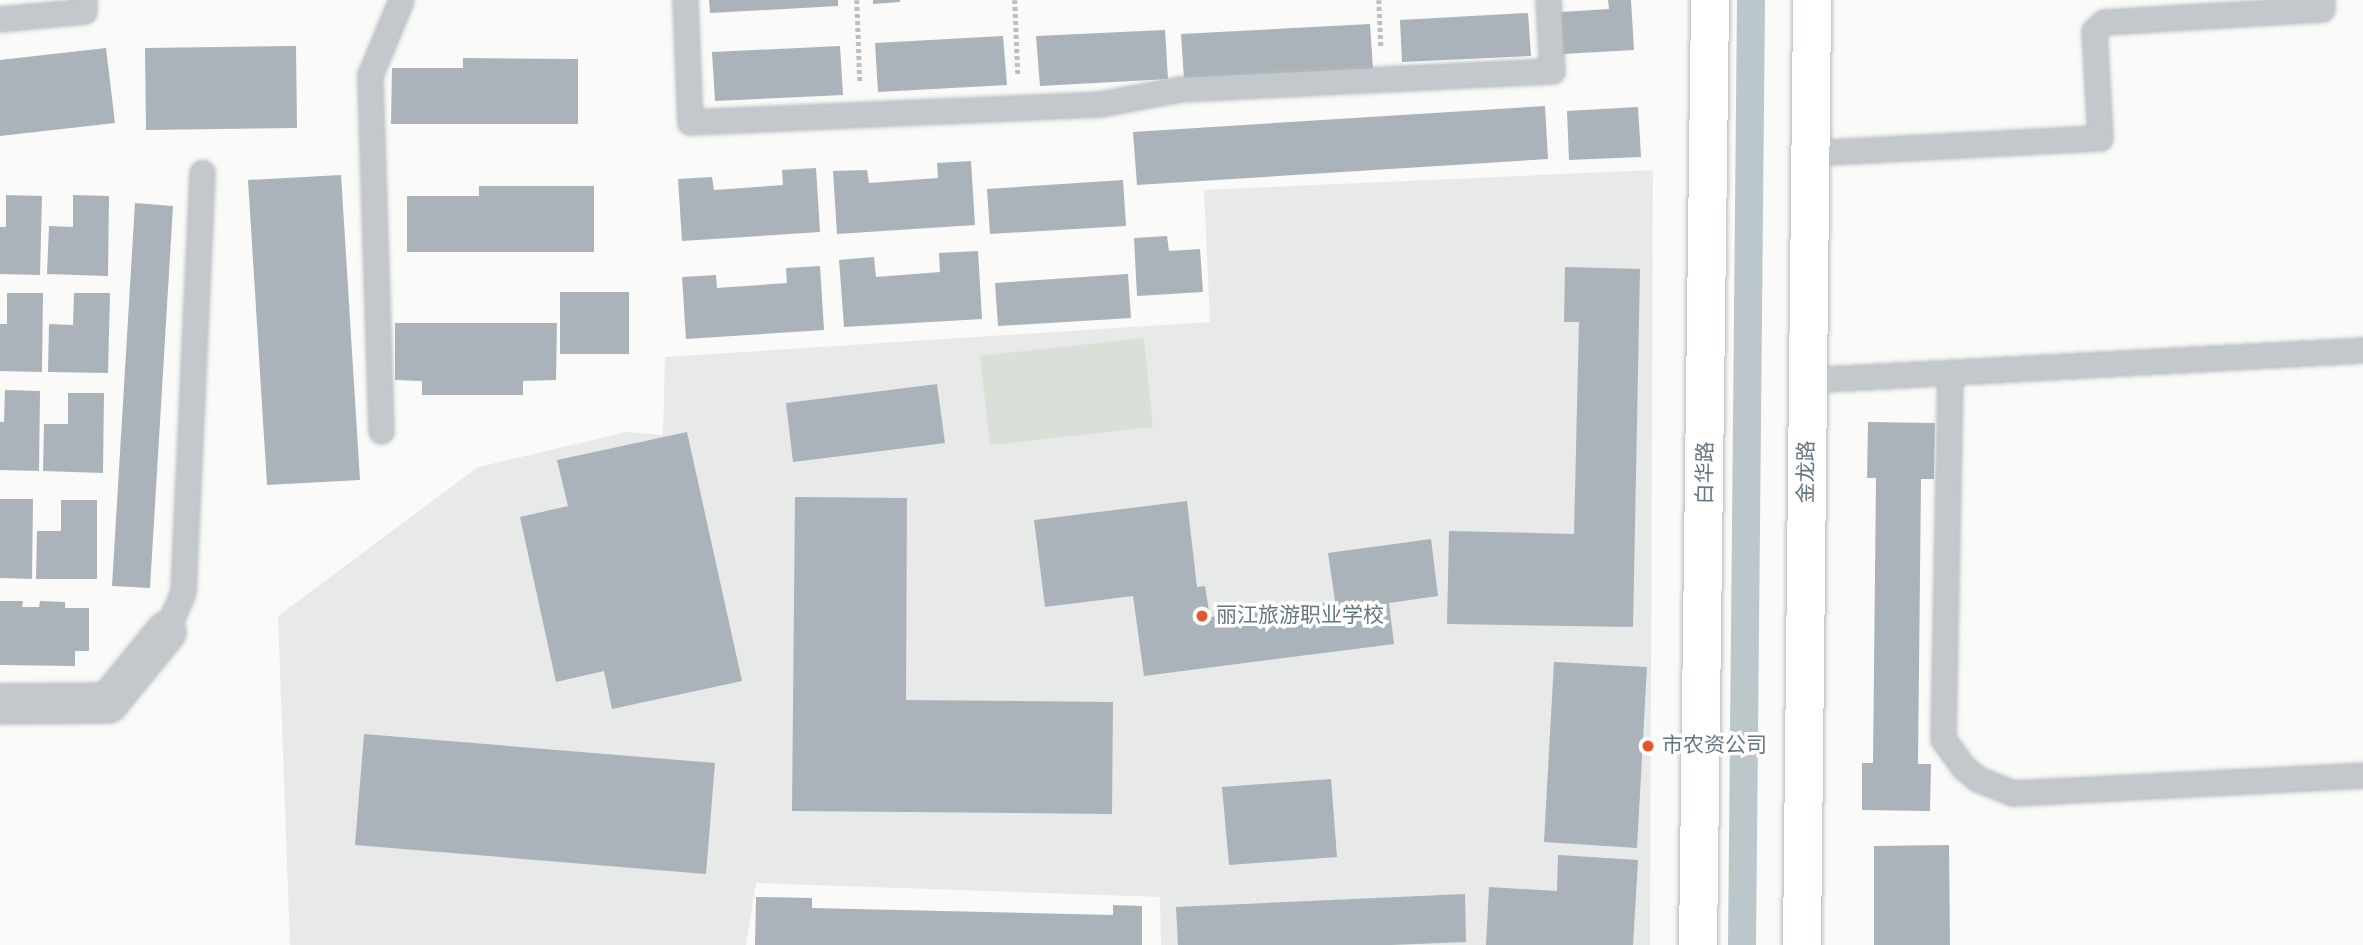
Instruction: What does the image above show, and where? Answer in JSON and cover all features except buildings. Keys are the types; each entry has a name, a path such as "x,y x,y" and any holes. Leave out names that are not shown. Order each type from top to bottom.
{"main road":[{"name":"白华路","path":"1698,945 1710,0"},
{"name":"金龙路","path":"1802,945 1812,0"}],"street":[{"path":"0,704 108,703 166,632"}],"lane":[{"path":"0,19 84,11 84,0"},
{"path":"381,431 370,75 401,0"},
{"path":"685,0 690,122 1100,104 1181,89 1552,71 1548,0"},
{"path":"1811,153 2100,138 2094,31 2104,22 2322,9 2322,0"},
{"path":"166,632 183,592 202,172"},
{"path":"1808,380 2363,349"},
{"path":"1950,372 1943,739 1963,767 1978,779 2013,793 2363,775"}],"path":[{"path":"857,0 862,114"},
{"path":"1015,0 1019,108"},
{"path":"1379,0 1383,79"}],"shaded area":[{"path":"1737,0 1765,0 1756,945 1728,945"},
{"name":"丽江旅游职业学校","path":"1653,170 1650,945 1161,945 1160,897 756,883 746,945 290,945 278,616 478,467 627,432 663,435 665,357 1210,322 1204,190"},
{"path":"1144,338 1153,427 990,445 980,356"}],"place":[{"name":"丽江旅游职业学校","path":"1202,616"},
{"name":"市农资公司","path":"1648,746"}]}
